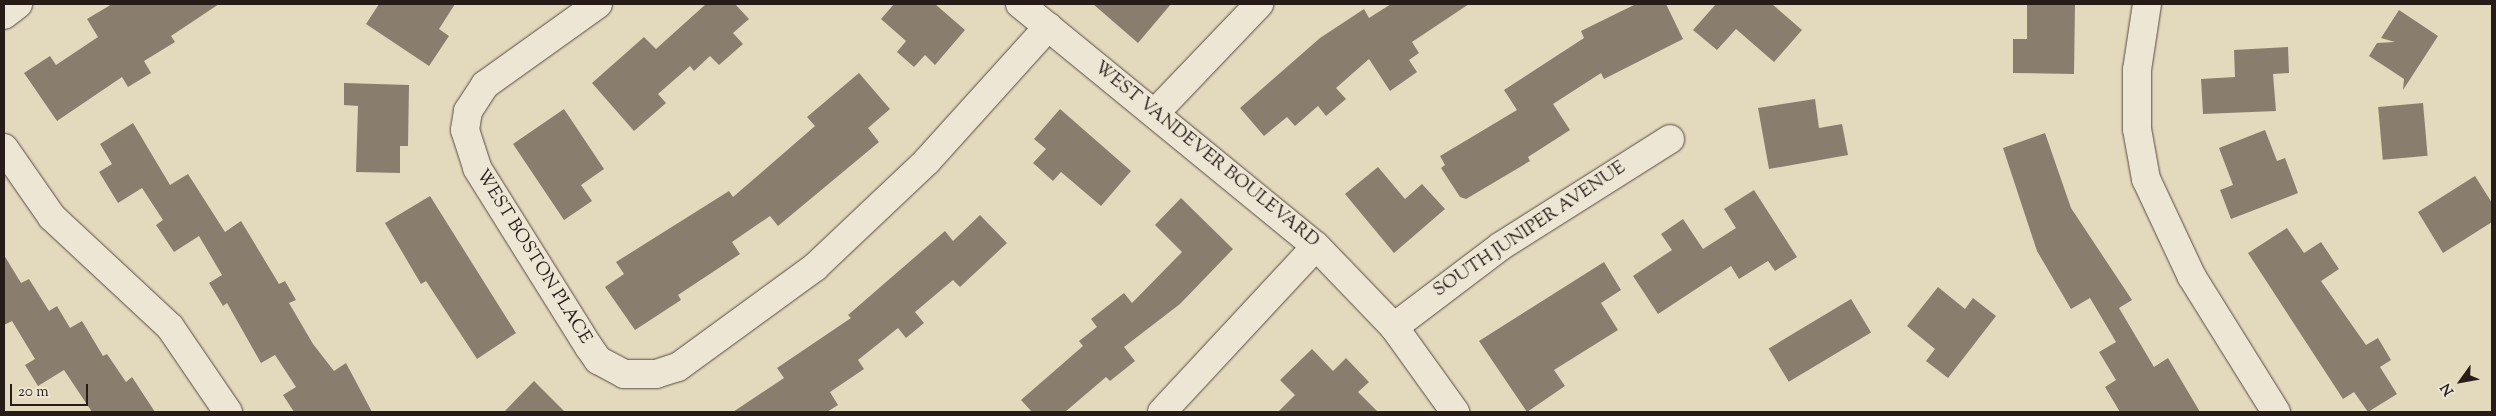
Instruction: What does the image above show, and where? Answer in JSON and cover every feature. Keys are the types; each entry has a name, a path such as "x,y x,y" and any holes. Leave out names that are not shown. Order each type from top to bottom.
{"street":[{"path":"4,15 18,4"},
{"name":"WEST BOSTON PLACE","path":"598,4 486,85 468,111 465,130 477,168 589,346 611,370 636,375 678,366 815,267 927,162 1048,27"},
{"name":"WEST VANDEVER BOULEVARD","path":"1020,4 1155,112 1316,246 1394,327 1455,412"},
{"path":"1155,112 1259,4"},
{"path":"2147,4 2137,70 2137,129 2146,179 2192,278 2276,412"},
{"name":"SOUTH JUNIPER AVENUE","path":"1394,327 1501,246 1670,138"},
{"path":"4,148 52,217 170,327 228,412"},
{"path":"1162,412 1316,246"}],"building":[{"path":"112,4 219,4 171,36 175,42 144,61 151,73 128,87 122,77 57,121 24,73 50,56 56,65 98,37 87,19"},
{"path":"379,4 455,4 439,29 449,36 429,66 366,24"},
{"path":"706,4 735,4 749,19 733,33 743,44 719,65 710,56 694,71 690,66 658,94 666,103 634,131 592,83 644,37 656,49"},
{"path":"894,4 935,4 965,30 935,65 925,55 914,67 897,52 906,41 881,19"},
{"path":"1093,4 1171,4 1138,43"},
{"path":"1391,4 1469,4 1412,42 1419,53 1409,60 1417,72 1390,91 1369,59 1336,88 1346,99 1326,116 1318,106 1295,126 1287,117 1264,136 1240,108 1320,38 1364,9 1369,18"},
{"path":"1636,4 1666,4 1683,39 1604,79 1601,73 1553,104 1570,130 1528,157 1530,161 1466,199 1460,197 1441,168 1445,165 1440,156 1517,110 1504,90 1584,38 1581,31"},
{"path":"1716,4 1772,4 1802,30 1774,62 1736,29 1717,50 1693,30"},
{"path":"2027,4 2075,4 2074,74 2013,73 2013,39 2027,39"},
{"path":"2399,10 2438,36 2403,90 2404,79 2369,56 2377,43 2395,42 2381,38"},
{"path":"2288,47 2289,73 2273,74 2276,111 2203,114 2201,79 2235,77 2234,50"},
{"path":"859,73 890,109 868,128 879,142 778,226 770,216 732,242 740,254 678,295 681,300 635,330 605,287 624,274 616,262 729,191 733,197 815,126 807,117"},
{"path":"344,83 409,85 408,146 400,146 400,173 356,172 358,106 344,105"},
{"path":"1815,99 1819,128 1842,124 1848,155 1769,169 1758,108"},
{"path":"2423,103 2428,156 2383,160 2378,107"},
{"path":"564,109 604,169 581,185 592,201 564,220 513,144"},
{"path":"1060,109 1131,171 1101,206 1061,172 1053,181 1033,163 1046,149 1034,139"},
{"path":"133,123 170,185 188,174 225,232 241,221 279,284 285,281 296,300 289,303 313,344 334,371 346,363 372,412 294,412 283,395 296,387 275,355 261,363 227,303 223,306 209,283 222,275 199,236 174,252 156,225 163,220 142,188 118,203 99,172 112,164 100,144"},
{"path":"2265,130 2277,161 2285,158 2298,193 2231,219 2220,190 2233,185 2219,148"},
{"path":"2045,133 2071,208 2132,300 2119,308 2154,367 2168,358 2200,412 2120,412 2105,387 2116,380 2099,352 2116,342 2090,298 2071,309 2037,251 2003,148"},
{"path":"1378,167 1405,199 1422,184 1445,209 1394,253 1345,194"},
{"path":"2475,176 2492,203 2492,222 2443,253 2418,212"},
{"path":"1754,190 1797,257 1775,271 1768,261 1739,279 1731,266 1658,314 1633,276 1672,250 1661,234 1683,219 1703,249 1736,228 1724,209"},
{"path":"430,196 516,333 477,359 426,281 421,284 385,223"},
{"path":"1181,198 1233,249 1180,304 1124,347 1135,361 1110,381 1106,377 1065,412 1032,412 1021,400 1083,346 1079,341 1097,327 1091,319 1124,293 1132,303 1182,252 1155,225"},
{"path":"980,215 1007,243 960,287 953,280 915,312 924,323 906,338 898,328 858,360 864,369 830,392 838,405 827,412 733,412 784,378 777,368 851,318 848,315 945,231 953,241"},
{"path":"2287,228 2304,253 2321,242 2339,269 2321,281 2366,345 2378,338 2391,360 2380,367 2397,394 2368,412 2354,392 2343,399 2248,253"},
{"path":"4,255 21,283 29,279 49,311 57,306 70,328 82,321 103,356 107,354 126,382 132,377 155,412 92,412 64,370 38,386 25,365 35,359 12,321 4,325"},
{"path":"1604,262 1621,290 1601,303 1618,330 1554,370 1565,386 1527,412 1479,341"},
{"path":"1938,287 1965,309 1973,298 1996,316 1948,378 1926,361 1935,349 1907,326"},
{"path":"1851,299 1871,332 1789,382 1769,348"},
{"path":"1312,349 1333,371 1346,358 1369,382 1358,392 1378,412 1278,412 1295,395 1280,380"},
{"path":"534,381 565,412 504,412"}]}
